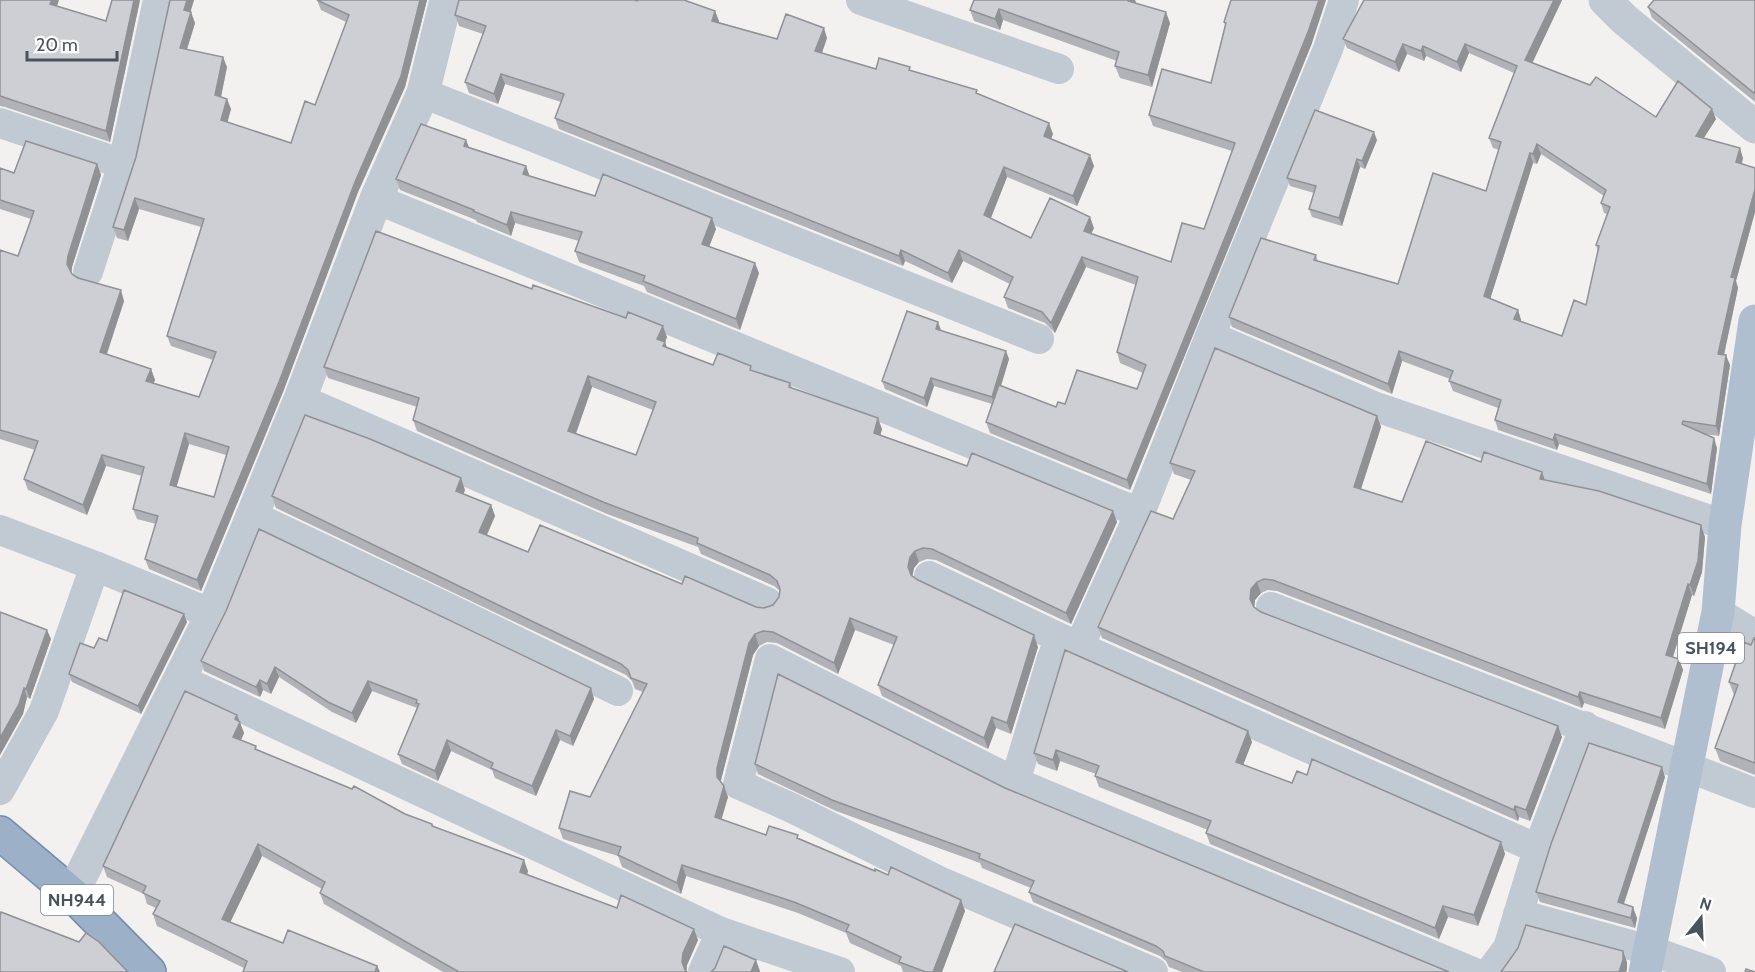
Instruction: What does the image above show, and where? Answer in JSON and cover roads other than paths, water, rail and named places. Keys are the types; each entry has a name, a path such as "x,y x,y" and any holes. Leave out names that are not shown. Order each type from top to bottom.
{"highway":[{"name":"NH944","path":"0,833 72,894 149,972"}],"main road":[{"name":"SH194","path":"1647,961 1718,612 1725,525 1749,403 1755,321"}],"street":[{"path":"88,272 123,164 158,0"},
{"path":"72,894 212,615 300,399 376,199 423,93 446,0"},
{"path":"861,0 1059,69"},
{"path":"1015,782 1051,661 1070,643 1140,513 1328,49 1344,0"},
{"path":"1605,0 1624,19 1755,127"},
{"path":"423,93 1039,339"},
{"path":"0,123 123,164"},
{"path":"376,199 1140,513"},
{"path":"1210,336 1376,407 1725,525"},
{"path":"300,399 767,602"},
{"path":"253,516 618,691"},
{"path":"0,530 95,566 212,615"},
{"path":"0,790 44,711 95,566"},
{"path":"928,576 1070,643 1538,849"},
{"path":"1271,607 1755,793"},
{"path":"1718,612 1755,635"},
{"path":"1153,972 939,881 792,808 738,784 770,658 1015,782 1473,972"},
{"path":"180,679 722,932 840,972"},
{"path":"1490,972 1508,948 1538,849 1585,726"},
{"path":"1518,914 1647,961 1712,972"},
{"path":"703,972 722,932"}]}
